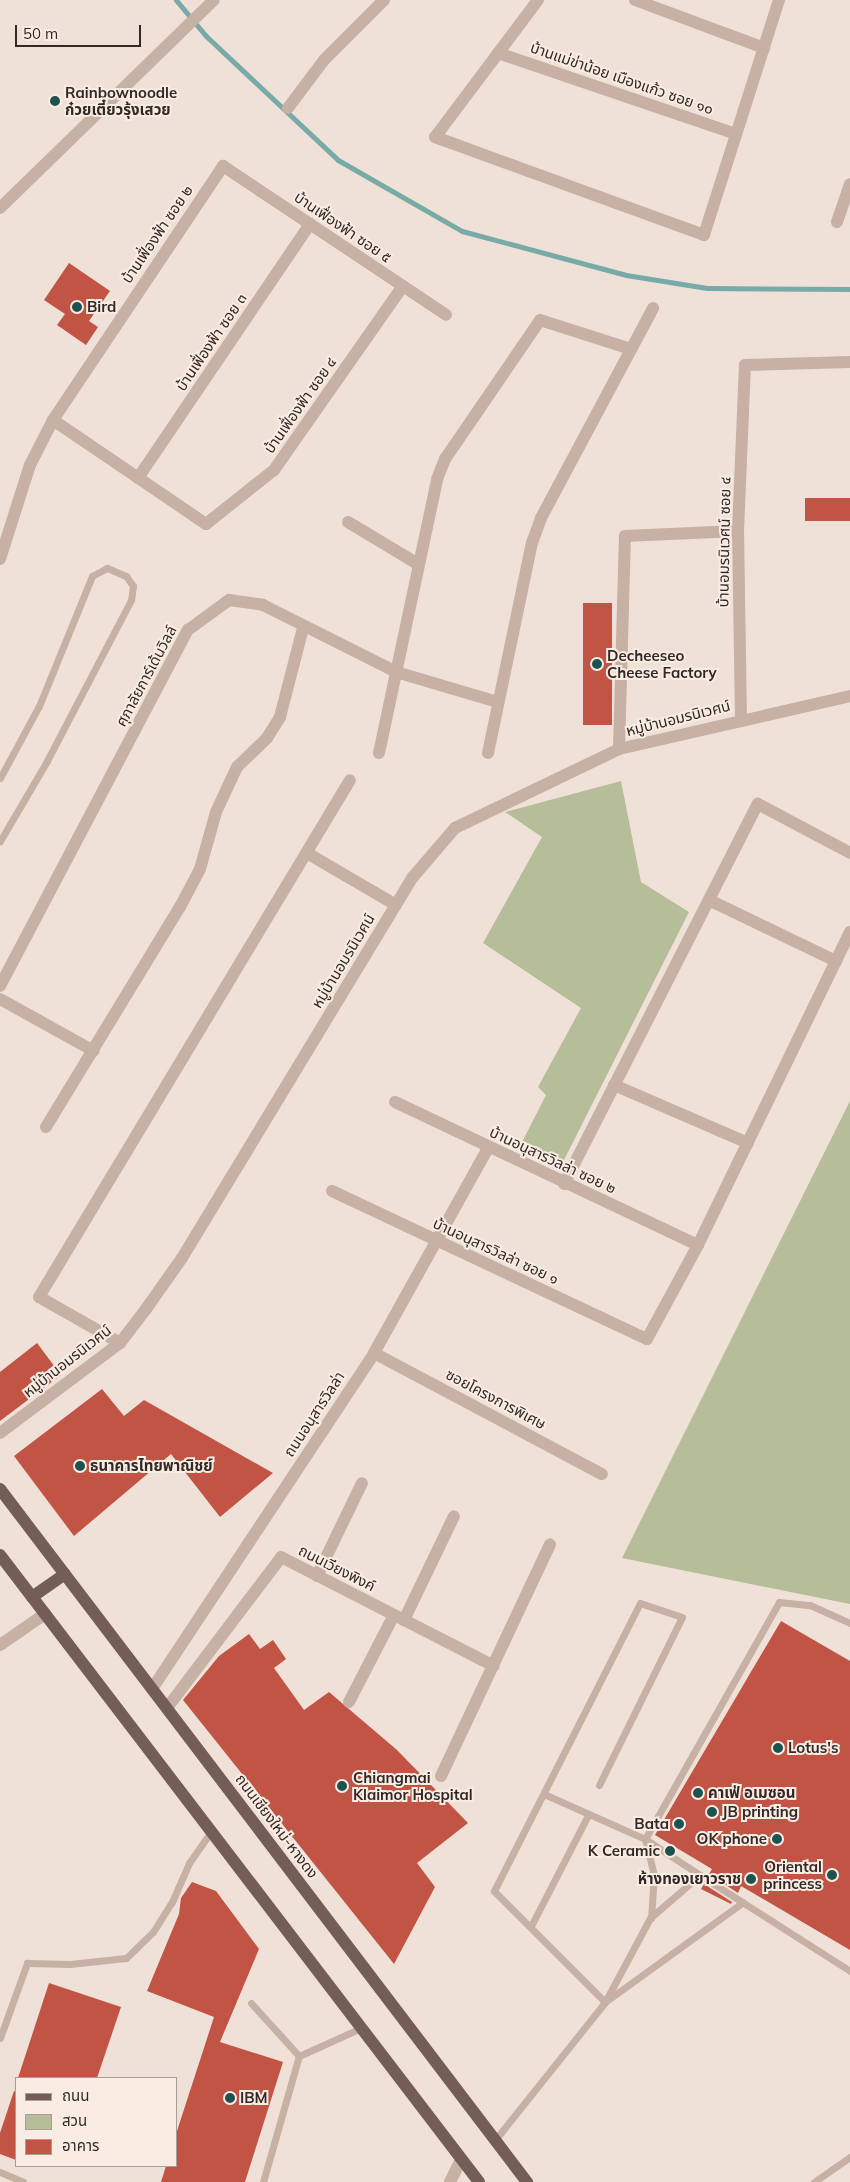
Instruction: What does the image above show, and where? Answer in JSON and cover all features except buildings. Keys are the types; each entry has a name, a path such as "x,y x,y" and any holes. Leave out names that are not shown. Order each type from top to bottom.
{"main road":[{"name":"ถนนเชียงใหม่-หางดง","path":"0,1489 527,2182"},
{"path":"0,1555 479,2182"},
{"path":"32,1597 65,1574"}],"street":[{"path":"0,208 214,0"},
{"path":"288,108 324,60 384,0"},
{"path":"538,0 435,138 704,235 779,0"},
{"path":"635,0 764,48"},
{"name":"บ้านแม่ข่าน้อย เมืองแก้ว ซอย ๑๐","path":"498,53 736,134"},
{"name":"บ้านเฟื่องฟ้า ซอย ๕","path":"223,166 446,315"},
{"name":"บ้านเฟื่องฟ้า ซอย ๒","path":"0,559 30,465 53,420 223,166"},
{"path":"838,222 847,204 850,184"},
{"name":"บ้านเฟื่องฟ้า ซอย ๓","path":"138,478 310,224"},
{"name":"บ้านเฟื่องฟ้า ซอย ๔","path":"138,478 206,524 274,470 403,286"},
{"path":"488,753 532,543 540,518 653,308"},
{"path":"379,753 418,564 437,480 445,459 540,320 631,349"},
{"name":"บ้านอมรนิเวศน์ ซอย ๔","path":"741,720 738,531 745,365 850,362"},
{"path":"53,420 138,478"},
{"path":"348,522 418,564"},
{"path":"619,750 625,536 738,531"},
{"name":"ศุภาลัยการ์เด้นวิลล์","path":"0,986 188,630 229,600 263,605 303,628 396,672 498,702"},
{"path":"46,1127 94,1051 200,869 216,812 237,767 267,738 280,717 303,628"},
{"name":"หมู่บ้านอมรนิเวศน์","path":"0,1433 120,1343 182,1258 413,877 455,828 619,750 850,696"},
{"path":"120,1343 39,1297 350,780"},
{"path":"564,1184 758,804 850,853"},
{"path":"306,853 396,905"},
{"path":"709,900 836,961"},
{"path":"698,1245 850,932"},
{"path":"0,999 94,1051"},
{"path":"614,1085 748,1143"},
{"name":"บ้านอนุสารวิลล่า ซอย ๒","path":"395,1102 564,1184 698,1245"},
{"name":"ถนนอนุสารวิลล่า","path":"152,1689 374,1353 438,1242 488,1148"},
{"name":"บ้านอนุสารวิลล่า ซอย ๑","path":"332,1191 647,1339 698,1245"},
{"name":"ซอยโครงการพิเศษ","path":"374,1353 602,1474"},
{"path":"317,1576 362,1482"},
{"path":"349,1702 399,1617 454,1516"},
{"path":"441,1776 550,1544"},
{"name":"ถนนเวียงพิงค์","path":"167,1708 281,1557 494,1666"},
{"path":"0,1645 45,1614"},
{"path":"450,2182 461,2159"}],"lane":[{"path":"0,778 39,706 92,576 107,568 126,576 133,586 132,600 47,761 0,841"},
{"path":"650,1918 654,1875 646,1839 779,1602 810,1605 850,1623"},
{"path":"599,1785 682,1617 640,1604 494,1891 605,2002"},
{"path":"544,1794 646,1839 850,1971"},
{"path":"531,1926 588,1815"},
{"path":"0,2038 27,1963 70,1964 126,1958 153,1932 172,1902 189,1863 211,1831"},
{"path":"495,2140 605,2002 650,1918 700,1875"},
{"path":"605,2002 743,1902"},
{"path":"250,2003 299,2056"},
{"path":"263,2182 299,2056 361,2028"},
{"path":"814,2182 850,2157"},
{"path":"0,2172 22,2182"}],"green space":[{"path":"621,781 641,882 689,912 562,1164 520,1146 546,1095 538,1087 581,1008 483,943 542,837 505,812"},
{"path":"850,1101 850,1604 622,1558"}],"waterway":[{"path":"176,0 206,36 338,160 462,231 626,275 707,288 850,289"}],"place":[{"name":"Rainbownoodle ก๋วยเตี๋ยวรุ้งเสวย","path":"55,101"},
{"name":"Bird","path":"77,307"},
{"name":"Decheeseo Cheese Factory","path":"597,664"},
{"name":"ธนาคารไทยพาณิชย์","path":"80,1466"},
{"name":"Lotus's","path":"778,1748"},
{"name":"Chiangmai Klaimor Hospital","path":"342,1786"},
{"name":"คาเฟ่ อเมซอน","path":"698,1793"},
{"name":"JB printing","path":"712,1812"},
{"name":"Bata","path":"679,1824"},
{"name":"OK phone","path":"777,1839"},
{"name":"K Ceramic","path":"670,1851"},
{"name":"Oriental princess","path":"832,1875"},
{"name":"ห้างทองเยาวราช","path":"751,1879"},
{"name":"IBM","path":"230,2098"}]}
